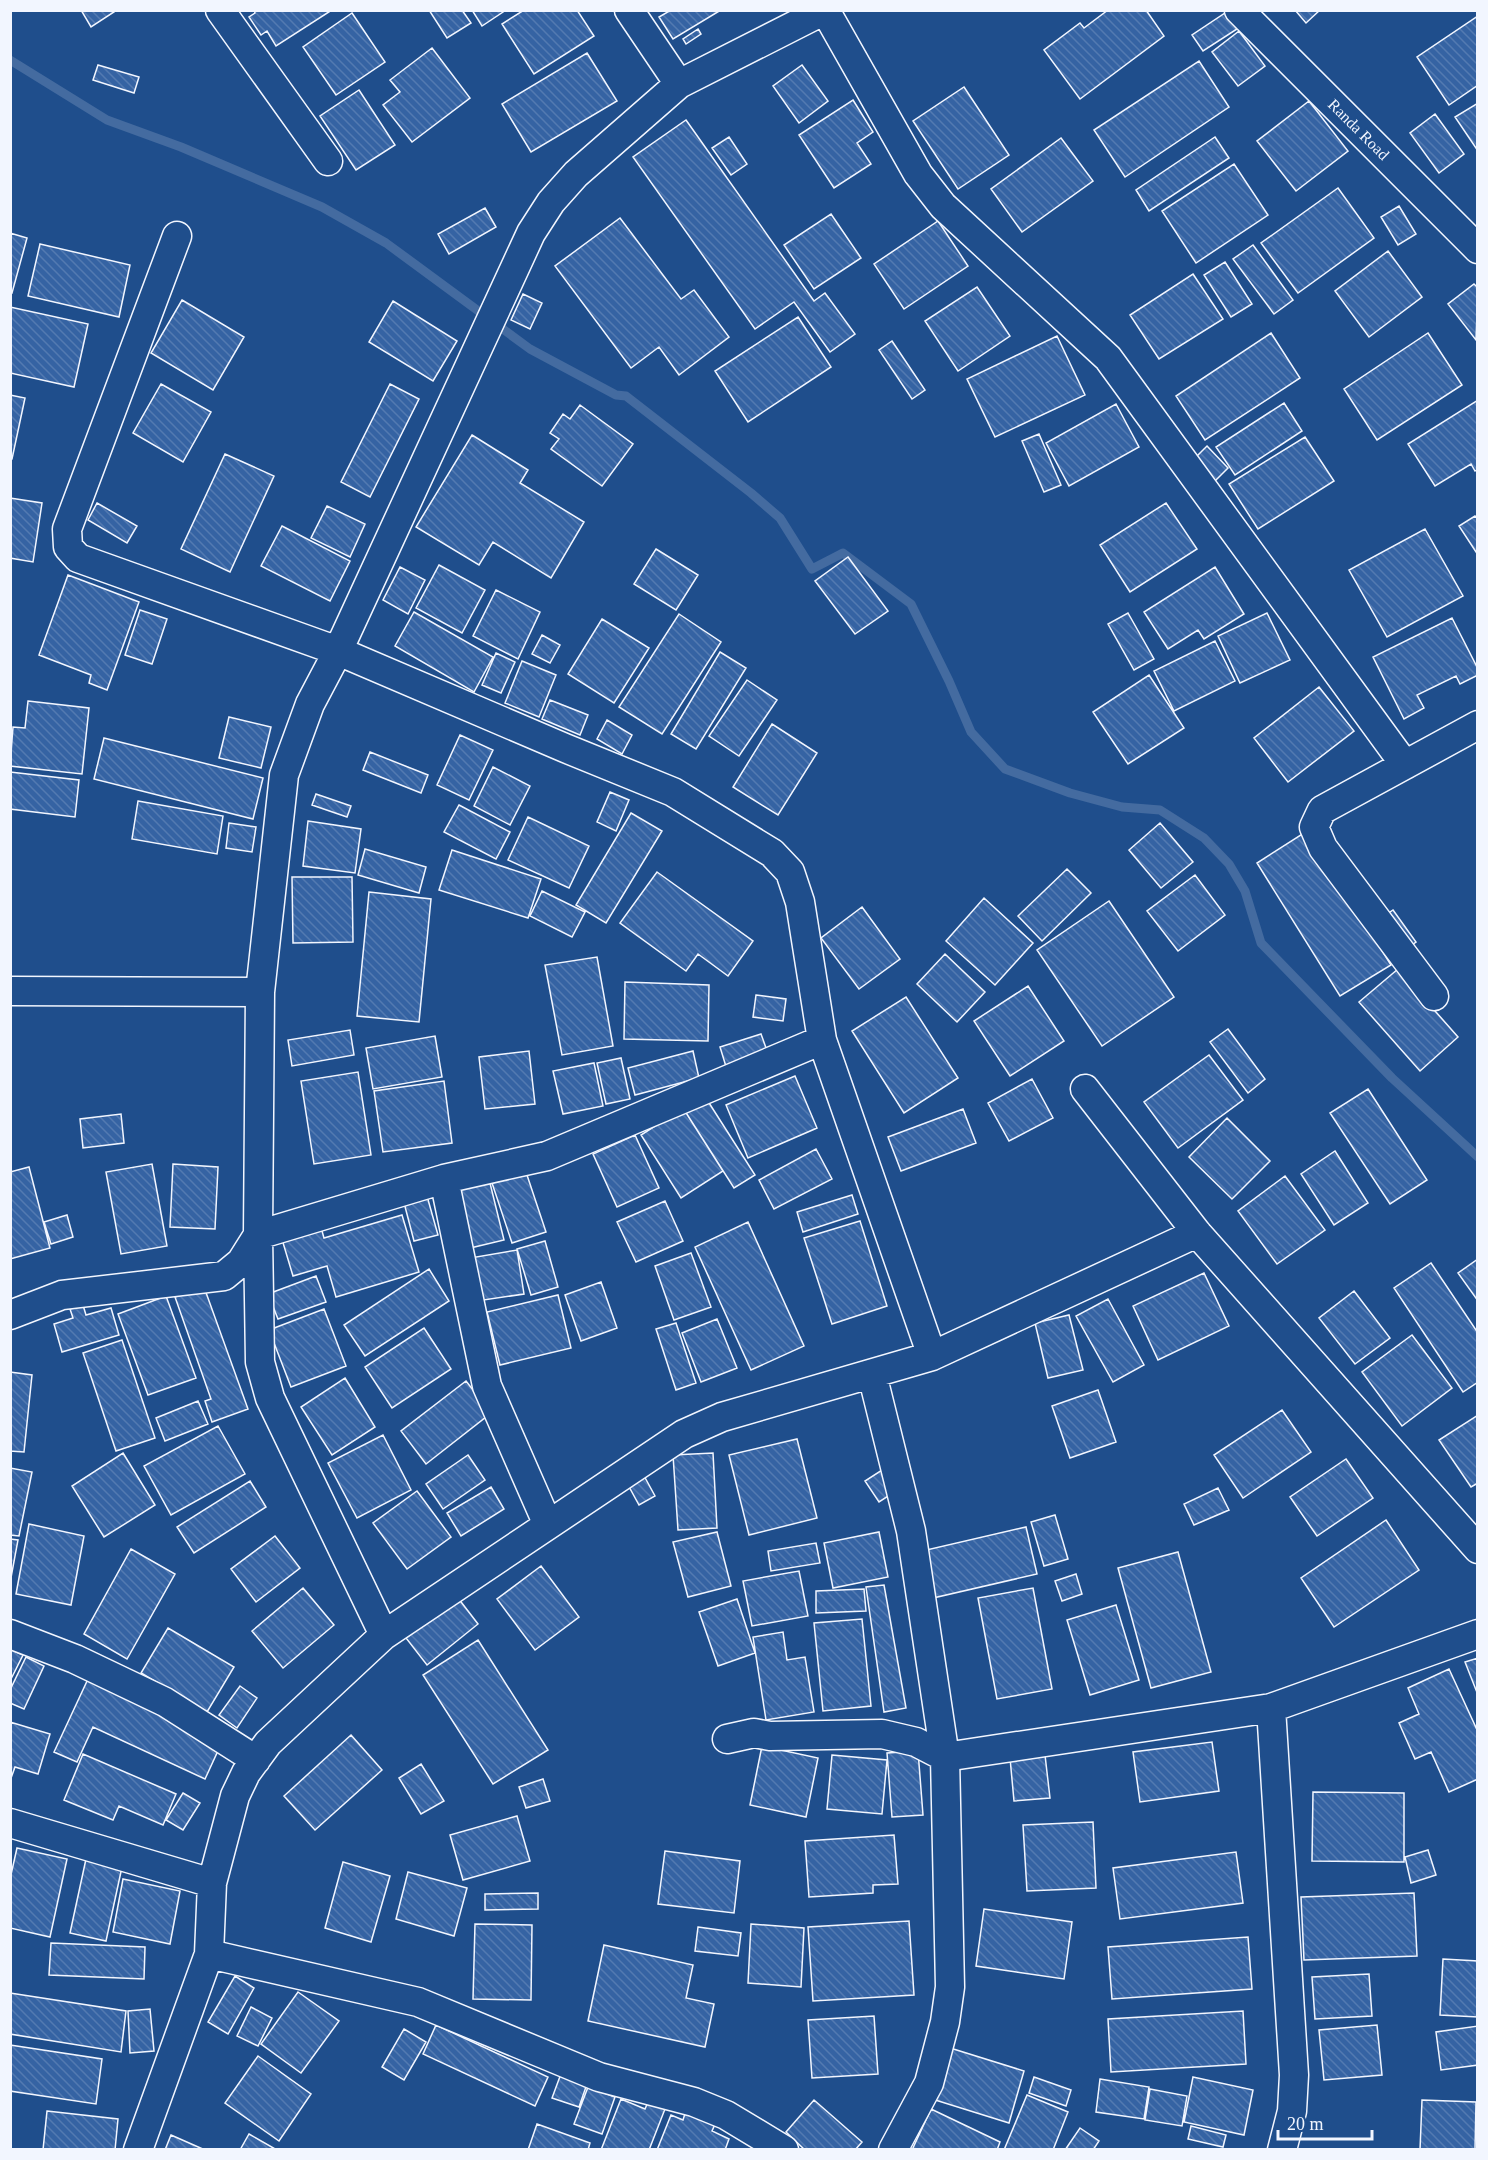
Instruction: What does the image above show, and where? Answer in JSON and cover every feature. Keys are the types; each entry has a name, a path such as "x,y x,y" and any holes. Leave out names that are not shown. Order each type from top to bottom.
{"street":[{"path":"220,10 328,161"},
{"path":"629,10 679,84"},
{"path":"384,1635 270,1398 260,1362 258,1235 260,992 284,775 310,704 338,651 531,233 551,202 576,174 679,84 825,10 918,174 943,206 1108,358 1406,765"},
{"name":"Randa Road","path":"1239,10 1478,249"},
{"path":"177,236 67,529 68,547 78,558 338,651 673,792 772,853 790,872 800,902 822,1040 932,1356"},
{"path":"1434,996 1323,848 1314,827 1322,810 1478,725"},
{"path":"10,991 260,992"},
{"path":"10,1315 62,1295 224,1276 242,1262 258,1235 444,1179 547,1156 822,1040"},
{"path":"1085,1089 1197,1233 1478,1550"},
{"path":"444,1179 487,1386 548,1525"},
{"path":"138,2150 209,1954 212,1883 235,1796 246,1773 268,1743 384,1635 684,1434 722,1417 932,1356 1197,1233"},
{"path":"872,1374 911,1531 945,1757 950,1987 945,2022 929,2083 893,2150"},
{"path":"10,1634 75,1659 165,1702 256,1760"},
{"path":"727,1739 754,1733 770,1736 882,1734 916,1742 945,1757 1271,1708 1478,1634"},
{"path":"1271,1708 1294,2075 1292,2111 1282,2150"},
{"path":"10,1823 212,1883"},
{"path":"209,1954 418,2002 599,2077 694,2102 726,2115 784,2150"}],"building":[{"path":"81,10 117,10 91,27"},
{"path":"254,10 332,10 276,46 267,31 261,35 249,17 255,13"},
{"path":"429,10 462,10 471,23 447,38"},
{"path":"472,10 506,10 482,26"},
{"path":"524,10 577,10 594,36 534,74 502,24"},
{"path":"671,10 721,10 673,39 659,17"},
{"path":"1108,10 1146,10 1164,36 1080,99 1044,50 1080,23 1084,28"},
{"path":"1295,10 1320,10 1306,23"},
{"path":"352,13 385,62 336,95 303,47"},
{"path":"1225,13 1237,29 1203,51 1192,35"},
{"path":"1478,16 1478,85 1449,105 1417,57"},
{"path":"698,29 701,34 686,44 683,39"},
{"path":"1239,31 1265,66 1238,86 1212,52"},
{"path":"432,48 470,98 412,142 383,105 400,92 390,80"},
{"path":"587,53 617,101 531,152 502,104"},
{"path":"1199,61 1229,107 1125,177 1094,130"},
{"path":"98,65 139,77 134,93 93,80"},
{"path":"802,65 828,101 799,123 773,86"},
{"path":"964,87 1009,155 958,189 913,121"},
{"path":"359,90 395,145 356,170 320,116"},
{"path":"853,100 873,132 857,143 871,164 834,188 799,135"},
{"path":"1309,101 1348,151 1296,191 1257,141"},
{"path":"1478,103 1478,151 1455,117"},
{"path":"1435,114 1464,154 1439,173 1410,133"},
{"path":"686,120 814,301 825,293 855,334 830,352 794,302 755,329 633,157"},
{"path":"729,137 747,164 731,175 712,148"},
{"path":"1215,137 1229,158 1149,211 1136,190"},
{"path":"1061,138 1093,181 1022,232 991,189"},
{"path":"1234,164 1268,215 1196,263 1162,211"},
{"path":"1338,188 1374,238 1298,293 1261,243"},
{"path":"1399,206 1416,234 1398,245 1381,217"},
{"path":"485,208 496,227 449,254 438,234"},
{"path":"831,214 861,258 814,289 784,245"},
{"path":"620,218 681,299 694,290 729,337 679,375 659,347 631,368 555,266"},
{"path":"938,221 968,266 904,309 874,264"},
{"path":"10,233 27,238 12,293 10,292"},
{"path":"40,244 130,265 119,317 28,296"},
{"path":"1253,245 1293,300 1274,314 1233,259"},
{"path":"1388,251 1422,297 1369,337 1335,291"},
{"path":"1225,262 1252,304 1231,317 1204,275"},
{"path":"1193,274 1223,319 1159,359 1130,315"},
{"path":"1474,284 1478,288 1476,340 1448,304"},
{"path":"977,287 1010,336 958,371 925,321"},
{"path":"523,294 542,303 530,329 511,320"},
{"path":"182,300 244,337 213,390 151,353"},
{"path":"393,301 457,341 433,381 369,342"},
{"path":"10,307 88,324 74,387 10,373"},
{"path":"798,317 831,367 748,422 715,371"},
{"path":"1271,333 1300,378 1205,440 1176,396"},
{"path":"1428,333 1462,385 1377,440 1344,389"},
{"path":"1057,336 1085,395 995,437 967,379"},
{"path":"892,341 925,390 912,399 879,350"},
{"path":"161,384 211,412 183,462 133,433"},
{"path":"390,384 419,399 370,497 341,482"},
{"path":"10,395 25,398 12,459 10,459"},
{"path":"1478,400 1478,469 1475,471 1471,464 1435,486 1408,444"},
{"path":"1284,403 1302,431 1235,475 1216,447"},
{"path":"1116,404 1139,447 1069,486 1046,443"},
{"path":"580,405 633,444 602,486 551,449 559,439 550,433 563,414 570,419"},
{"path":"1039,434 1061,485 1044,492 1022,441"},
{"path":"472,435 528,470 520,483 584,522 551,578 493,542 479,565 416,527"},
{"path":"1305,437 1334,481 1258,529 1229,484"},
{"path":"1207,446 1228,468 1214,482 1193,460"},
{"path":"225,454 274,476 230,572 181,549"},
{"path":"10,498 42,503 33,562 10,558"},
{"path":"97,503 137,526 127,543 88,520"},
{"path":"1166,503 1197,549 1130,592 1100,545"},
{"path":"327,506 365,524 350,557 311,538"},
{"path":"1475,516 1478,519 1478,555 1459,526"},
{"path":"282,526 350,561 330,601 261,566"},
{"path":"1425,529 1463,596 1387,637 1349,570"},
{"path":"656,549 698,575 676,610 634,584"},
{"path":"848,557 888,611 855,634 815,581"},
{"path":"439,565 485,590 462,633 416,608"},
{"path":"400,567 425,580 408,614 383,600"},
{"path":"1215,567 1244,614 1204,639 1198,630 1168,649 1144,612"},
{"path":"68,575 139,602 107,690 89,683 91,675 39,655"},
{"path":"496,590 540,612 518,659 473,636"},
{"path":"140,610 167,619 152,664 125,655"},
{"path":"414,612 493,657 474,692 395,646"},
{"path":"1128,613 1154,659 1134,670 1108,624"},
{"path":"1267,613 1290,660 1240,683 1218,636"},
{"path":"679,614 721,642 662,734 619,707"},
{"path":"1452,618 1478,669 1478,675 1460,684 1456,676 1417,695 1424,708 1404,719 1373,657"},
{"path":"602,619 649,648 614,703 568,674"},
{"path":"542,635 560,645 550,663 532,654"},
{"path":"1215,641 1235,681 1174,711 1154,671"},
{"path":"720,652 746,668 696,749 671,734"},
{"path":"496,653 515,662 501,693 482,685"},
{"path":"522,661 556,675 539,717 505,703"},
{"path":"1149,675 1184,728 1128,764 1093,712"},
{"path":"747,680 777,700 739,756 709,736"},
{"path":"1319,687 1354,731 1288,782 1254,738"},
{"path":"550,700 588,715 580,735 542,719"},
{"path":"28,701 89,708 82,774 10,766 13,727 25,728"},
{"path":"229,717 271,727 261,768 219,758"},
{"path":"607,720 632,735 622,754 597,739"},
{"path":"772,724 817,753 778,815 733,787"},
{"path":"460,735 493,750 469,800 437,785"},
{"path":"104,738 263,778 253,819 94,779"},
{"path":"370,752 428,775 421,793 363,770"},
{"path":"493,767 530,786 510,825 474,806"},
{"path":"10,772 79,780 75,817 10,809"},
{"path":"610,792 629,800 616,831 597,822"},
{"path":"316,794 351,806 347,817 312,805"},
{"path":"138,801 223,816 217,854 132,839"},
{"path":"459,805 510,832 496,859 444,832"},
{"path":"631,813 662,831 606,923 576,905"},
{"path":"528,817 589,846 569,888 508,860"},
{"path":"308,821 361,829 355,873 303,866"},
{"path":"229,823 256,827 252,852 226,848"},
{"path":"1160,823 1193,862 1161,888 1129,850"},
{"path":"1307,831 1391,965 1340,996 1257,863"},
{"path":"365,849 426,867 419,893 358,875"},
{"path":"452,850 541,879 528,918 439,890"},
{"path":"1067,869 1091,893 1042,941 1018,916"},
{"path":"657,872 753,941 728,976 698,954 686,971 620,923"},
{"path":"1195,875 1225,915 1178,951 1147,911"},
{"path":"292,877 352,877 353,942 293,943"},
{"path":"542,891 585,912 572,937 530,916"},
{"path":"369,892 431,899 419,1022 357,1016"},
{"path":"984,898 1033,943 995,985 946,941"},
{"path":"1109,901 1174,997 1102,1046 1037,950"},
{"path":"862,907 900,959 859,989 821,938"},
{"path":"1393,910 1416,942 1406,949 1383,917"},
{"path":"945,954 985,992 957,1022 917,984"},
{"path":"597,957 613,1046 562,1055 545,965"},
{"path":"1398,969 1458,1037 1420,1071 1359,1002"},
{"path":"625,982 709,985 708,1041 624,1039"},
{"path":"1028,986 1064,1041 1010,1076 974,1021"},
{"path":"756,995 786,999 783,1021 753,1017"},
{"path":"906,997 958,1078 904,1113 852,1031"},
{"path":"1228,1029 1265,1079 1248,1093 1210,1042"},
{"path":"350,1030 354,1055 292,1066 288,1040"},
{"path":"761,1034 770,1059 728,1073 720,1047"},
{"path":"435,1036 442,1077 373,1089 366,1048"},
{"path":"529,1051 535,1104 485,1109 479,1057"},
{"path":"693,1051 699,1078 635,1095 628,1068"},
{"path":"1209,1055 1243,1100 1178,1148 1144,1102"},
{"path":"621,1058 630,1099 606,1104 597,1063"},
{"path":"594,1063 603,1106 563,1114 553,1071"},
{"path":"358,1072 371,1155 314,1164 301,1081"},
{"path":"795,1076 817,1128 748,1158 726,1105"},
{"path":"1032,1079 1053,1118 1009,1141 988,1103"},
{"path":"444,1081 452,1143 383,1152 374,1091"},
{"path":"1368,1089 1427,1180 1390,1204 1330,1113"},
{"path":"704,1095 755,1175 734,1188 683,1108"},
{"path":"683,1108 723,1171 681,1198 641,1135"},
{"path":"963,1109 976,1143 901,1171 888,1137"},
{"path":"121,1114 124,1143 83,1148 80,1119"},
{"path":"1227,1118 1270,1161 1232,1199 1189,1157"},
{"path":"635,1135 659,1188 617,1207 593,1154"},
{"path":"816,1149 832,1179 774,1209 759,1180"},
{"path":"1335,1151 1368,1203 1334,1225 1301,1174"},
{"path":"152,1164 167,1246 121,1254 106,1172"},
{"path":"173,1164 218,1167 215,1229 170,1227"},
{"path":"524,1166 546,1232 512,1243 490,1177"},
{"path":"29,1167 50,1248 10,1259 10,1172"},
{"path":"488,1175 504,1240 466,1249 450,1184"},
{"path":"1285,1176 1325,1230 1277,1264 1238,1211"},
{"path":"425,1189 438,1235 414,1241 402,1195"},
{"path":"852,1195 858,1214 803,1232 797,1212"},
{"path":"665,1201 683,1241 636,1262 617,1222"},
{"path":"67,1215 73,1237 51,1244 44,1222"},
{"path":"402,1215 419,1272 336,1297 327,1266 293,1276 281,1236 320,1224 324,1238"},
{"path":"860,1221 887,1306 832,1324 804,1238"},
{"path":"748,1222 804,1346 751,1370 695,1247"},
{"path":"545,1241 558,1287 531,1295 517,1249"},
{"path":"517,1250 524,1294 477,1301 470,1258"},
{"path":"691,1253 711,1307 674,1320 655,1266"},
{"path":"1478,1259 1478,1301 1458,1273"},
{"path":"1431,1263 1478,1333 1478,1382 1463,1392 1394,1288"},
{"path":"429,1269 449,1301 365,1356 344,1325"},
{"path":"1204,1273 1229,1326 1158,1360 1133,1306"},
{"path":"316,1276 326,1302 278,1319 268,1294"},
{"path":"601,1282 617,1328 581,1341 565,1295"},
{"path":"204,1287 248,1409 212,1422 205,1401 211,1399 175,1297"},
{"path":"1354,1291 1390,1338 1355,1364 1319,1318"},
{"path":"558,1295 571,1348 500,1365 487,1312"},
{"path":"166,1296 196,1378 148,1395 118,1314"},
{"path":"1108,1299 1144,1365 1113,1382 1076,1316"},
{"path":"83,1305 86,1315 111,1308 119,1335 62,1352 54,1324 73,1318 70,1309"},
{"path":"324,1309 346,1366 291,1387 269,1330"},
{"path":"1069,1315 1083,1370 1048,1378 1035,1323"},
{"path":"717,1319 737,1368 701,1382 682,1333"},
{"path":"676,1323 696,1383 676,1390 656,1329"},
{"path":"424,1328 451,1369 392,1408 365,1367"},
{"path":"1412,1335 1452,1388 1402,1426 1362,1372"},
{"path":"122,1340 155,1438 116,1451 83,1353"},
{"path":"10,1372 32,1375 24,1452 10,1451"},
{"path":"345,1378 375,1427 332,1455 301,1407"},
{"path":"466,1381 491,1413 426,1464 401,1431"},
{"path":"1098,1390 1116,1442 1070,1458 1052,1406"},
{"path":"198,1401 208,1424 165,1441 156,1418"},
{"path":"1282,1410 1311,1452 1243,1498 1214,1455"},
{"path":"1478,1415 1478,1483 1471,1487 1439,1440"},
{"path":"218,1426 245,1474 171,1515 144,1466"},
{"path":"383,1435 411,1490 357,1518 328,1463"},
{"path":"797,1439 817,1518 749,1535 729,1455"},
{"path":"123,1453 155,1505 104,1537 72,1486"},
{"path":"713,1453 717,1528 678,1530 673,1455"},
{"path":"468,1455 485,1480 443,1509 426,1484"},
{"path":"1346,1459 1373,1498 1317,1536 1290,1497"},
{"path":"10,1468 32,1472 19,1536 10,1535"},
{"path":"882,1470 896,1491 879,1502 865,1481"},
{"path":"643,1474 655,1496 639,1505 627,1483"},
{"path":"250,1481 266,1507 194,1553 177,1527"},
{"path":"491,1487 504,1509 461,1536 447,1513"},
{"path":"1218,1488 1229,1510 1194,1525 1184,1504"},
{"path":"417,1491 451,1537 407,1569 373,1523"},
{"path":"1055,1515 1068,1559 1044,1566 1031,1522"},
{"path":"1386,1520 1419,1570 1334,1627 1301,1578"},
{"path":"29,1524 84,1536 71,1605 16,1594"},
{"path":"1026,1527 1037,1574 933,1598 922,1551"},
{"path":"717,1532 731,1586 688,1597 673,1542"},
{"path":"879,1532 888,1577 833,1588 824,1543"},
{"path":"275,1536 300,1568 256,1602 231,1569"},
{"path":"10,1539 18,1540 10,1583"},
{"path":"816,1543 820,1563 771,1571 768,1551"},
{"path":"131,1549 175,1574 127,1659 84,1634"},
{"path":"1178,1552 1211,1672 1151,1688 1118,1568"},
{"path":"541,1566 579,1617 535,1650 497,1599"},
{"path":"799,1571 808,1616 752,1626 743,1581"},
{"path":"1076,1574 1082,1594 1062,1601 1055,1581"},
{"path":"884,1585 906,1708 884,1712 866,1587"},
{"path":"303,1588 334,1625 283,1668 252,1631"},
{"path":"1033,1588 1052,1689 997,1699 978,1598"},
{"path":"864,1589 866,1611 816,1613 816,1591"},
{"path":"458,1598 478,1624 427,1665 406,1638"},
{"path":"737,1599 755,1653 718,1666 699,1612"},
{"path":"1116,1605 1139,1680 1090,1695 1067,1620"},
{"path":"862,1619 871,1706 823,1711 814,1623"},
{"path":"168,1628 234,1667 207,1712 141,1673"},
{"path":"783,1632 787,1660 805,1657 814,1712 766,1720 753,1637"},
{"path":"478,1640 548,1750 493,1784 423,1675"},
{"path":"10,1649 23,1655 10,1681"},
{"path":"26,1657 44,1666 24,1709 10,1703 10,1690"},
{"path":"1478,1658 1478,1695 1465,1662"},
{"path":"1449,1669 1478,1732 1478,1779 1449,1792 1431,1752 1415,1759 1399,1723 1419,1714 1408,1688"},
{"path":"88,1679 222,1742 205,1779 93,1727 77,1762 54,1752"},
{"path":"240,1686 257,1698 237,1728 219,1715"},
{"path":"10,1722 50,1734 38,1774 15,1767 10,1781"},
{"path":"351,1735 382,1770 315,1830 284,1796"},
{"path":"1212,1742 1219,1791 1140,1802 1133,1752"},
{"path":"762,1746 818,1758 806,1817 750,1805"},
{"path":"918,1751 923,1815 892,1817 887,1753"},
{"path":"83,1754 176,1794 163,1825 119,1806 113,1820 64,1800"},
{"path":"832,1755 887,1760 882,1814 827,1809"},
{"path":"1045,1755 1050,1798 1014,1801 1010,1758"},
{"path":"421,1764 444,1801 421,1814 399,1778"},
{"path":"543,1779 550,1801 526,1808 519,1787"},
{"path":"1313,1792 1404,1793 1404,1862 1312,1861"},
{"path":"183,1793 200,1803 183,1830 166,1820"},
{"path":"517,1816 530,1861 463,1880 450,1835"},
{"path":"1093,1822 1096,1888 1027,1891 1023,1825"},
{"path":"894,1835 898,1884 873,1885 873,1893 809,1897 805,1841"},
{"path":"17,1848 67,1859 50,1937 10,1928 10,1879"},
{"path":"1428,1850 1436,1875 1411,1883 1405,1857"},
{"path":"665,1851 740,1861 734,1913 658,1904"},
{"path":"1236,1852 1243,1903 1120,1919 1113,1868"},
{"path":"86,1859 122,1867 106,1941 70,1933"},
{"path":"343,1862 390,1876 371,1942 325,1928"},
{"path":"408,1872 467,1888 454,1936 396,1919"},
{"path":"123,1879 180,1891 170,1944 113,1932"},
{"path":"538,1893 538,1909 485,1910 485,1894"},
{"path":"1414,1893 1417,1956 1304,1960 1301,1897"},
{"path":"984,1909 1072,1922 1064,1979 976,1966"},
{"path":"909,1921 914,1995 813,2001 808,1927"},
{"path":"475,1924 532,1925 531,2000 473,1999"},
{"path":"751,1924 804,1928 801,1987 748,1983"},
{"path":"698,1927 741,1933 738,1956 695,1951"},
{"path":"1248,1937 1252,1989 1112,1999 1108,1947"},
{"path":"51,1943 145,1947 144,1979 49,1975"},
{"path":"604,1945 693,1965 686,1998 714,2004 705,2047 588,2021"},
{"path":"1443,1959 1478,1961 1478,2017 1440,2015"},
{"path":"1369,1974 1372,2016 1315,2019 1312,1977"},
{"path":"235,1976 254,1988 228,2034 208,2022"},
{"path":"298,1992 339,2021 301,2073 261,2044"},
{"path":"10,1993 126,2011 121,2052 10,2034"},
{"path":"251,2007 272,2018 258,2046 237,2036"},
{"path":"150,2009 154,2051 130,2053 128,2011"},
{"path":"1243,2011 1246,2064 1111,2072 1108,2019"},
{"path":"874,2016 878,2074 812,2078 808,2020"},
{"path":"436,2025 548,2077 535,2106 423,2054"},
{"path":"1377,2025 1382,2075 1324,2080 1319,2030"},
{"path":"1478,2026 1478,2065 1441,2070 1436,2032"},
{"path":"404,2029 426,2042 404,2080 382,2067"},
{"path":"10,2045 102,2059 96,2104 10,2091"},
{"path":"947,2047 1024,2071 1009,2123 932,2099"},
{"path":"258,2056 311,2094 279,2141 225,2103"},
{"path":"562,2071 588,2081 579,2107 552,2098"},
{"path":"1034,2077 1071,2090 1066,2106 1029,2093"},
{"path":"1193,2077 1253,2090 1244,2135 1184,2122"},
{"path":"1100,2079 1149,2087 1144,2119 1096,2112"},
{"path":"588,2087 615,2097 602,2134 574,2124"},
{"path":"1150,2089 1187,2096 1182,2126 1145,2120"},
{"path":"1027,2095 1068,2112 1053,2150 1004,2150"},
{"path":"621,2099 645,2109 648,2102 665,2109 649,2150 601,2150"},
{"path":"814,2100 862,2142 855,2150 805,2150 786,2132"},
{"path":"1422,2100 1476,2102 1475,2150 1420,2150"},
{"path":"687,2107 717,2120 712,2131 729,2139 725,2150 657,2150 671,2115 683,2120"},
{"path":"931,2109 1000,2142 997,2150 912,2150"},
{"path":"47,2111 118,2119 115,2150 43,2150"},
{"path":"537,2124 590,2143 588,2150 528,2150"},
{"path":"1191,2126 1226,2135 1223,2147 1188,2139"},
{"path":"1080,2128 1099,2141 1093,2150 1065,2150"},
{"path":"249,2134 277,2150 240,2150"},
{"path":"171,2135 205,2150 165,2150"}],"waterway":[{"path":"10,60 107,120 181,147 322,207 386,243 530,349 616,395 626,396 780,518 812,569 843,553 911,604 971,732 1005,769 1070,793 1122,807 1160,810 1204,838 1229,864 1245,891 1261,943 1392,1078 1478,1157"}]}
